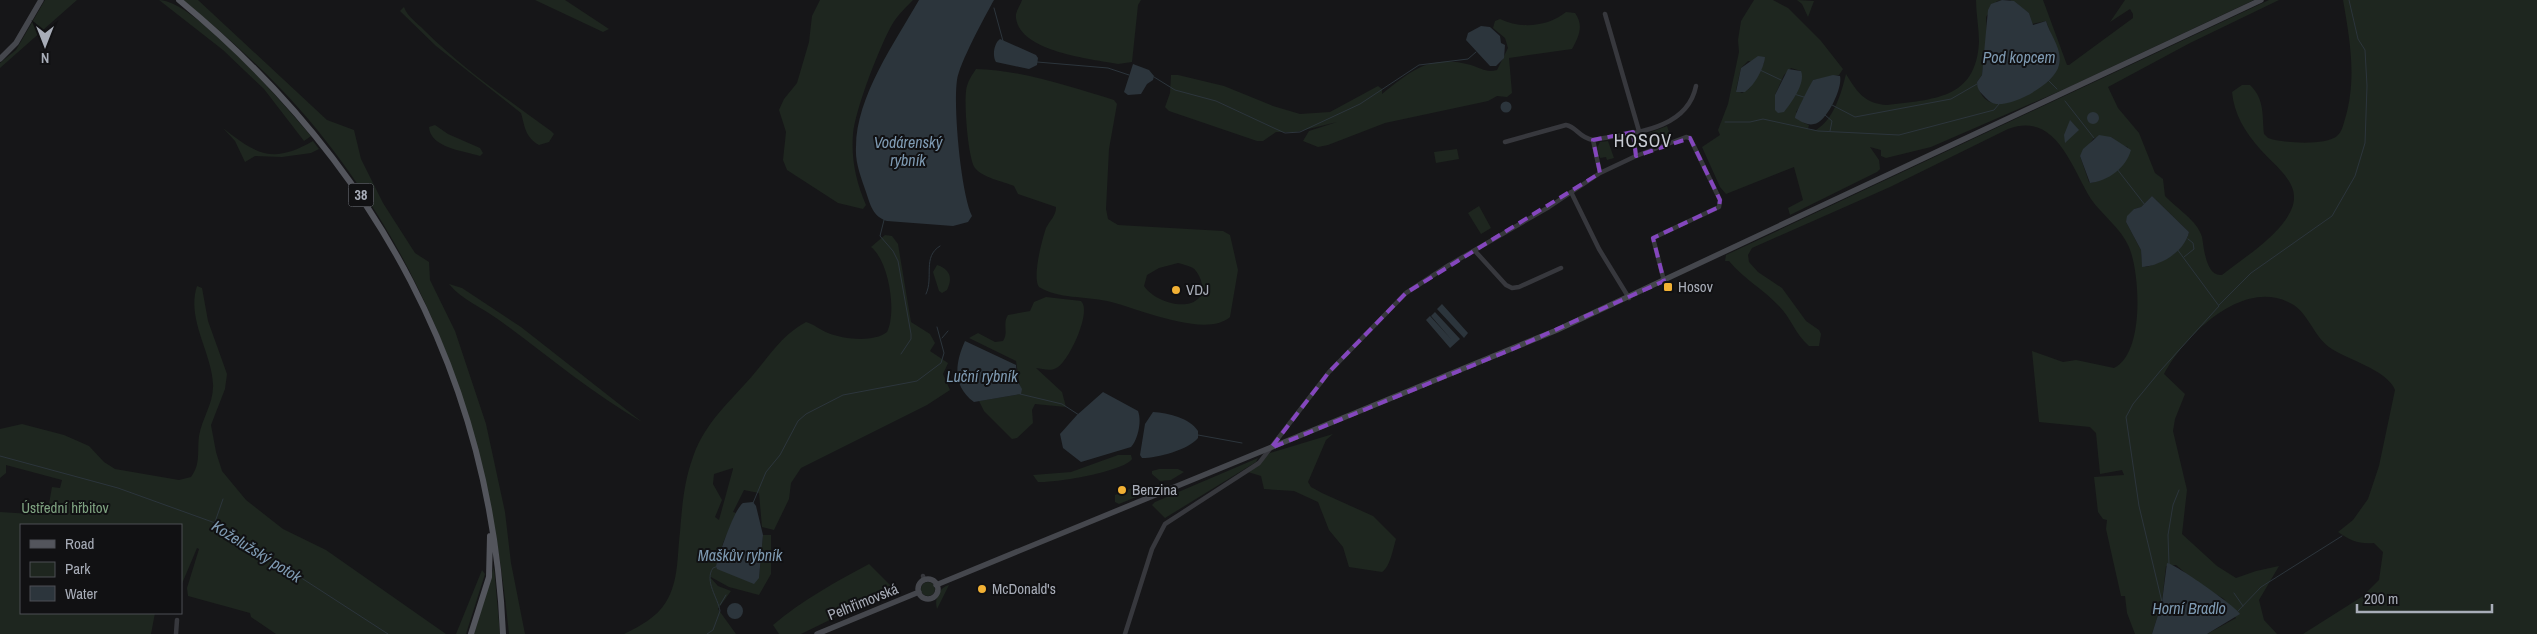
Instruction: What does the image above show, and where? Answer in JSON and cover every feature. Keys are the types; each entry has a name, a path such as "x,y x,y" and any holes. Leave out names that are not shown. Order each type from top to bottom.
{"main road":[{"path":"0,59 16,43 41,0"},
{"name":"38","path":"179,0 230,44 276,89 322,142 358,192 405,270 429,320 454,381 477,453 495,542 503,634"},
{"path":"936,585 1515,348 1629,298 2261,0"},
{"path":"470,634 488,582 491,554 477,453"},
{"path":"923,578 931,580 936,585 936,593 932,597 924,598 919,592 919,585 923,578"},
{"name":"Pelhřimovská","path":"817,634 919,592"}],"street":[{"path":"1605,14 1639,131"},
{"path":"1505,142 1566,125 1572,127 1582,137 1594,140 1656,127 1678,116 1693,99 1696,86"},
{"path":"1633,132 1636,156"},
{"path":"1125,634 1156,537 1165,524 1259,463 1329,372 1406,293 1600,173 1636,156 1686,137 1690,138 1720,200 1719,207 1654,238 1664,281"},
{"path":"1594,140 1600,173"},
{"path":"1570,192 1599,249 1629,298"},
{"path":"1475,251 1506,285 1512,288 1561,268"},
{"path":"176,634 177,620"}],"highlighted area":[{"path":"1633,132 1636,156 1690,138 1720,200 1719,207 1653,238 1664,281 1515,348 1271,448 1329,372 1406,293 1600,173 1593,140"}],"green space":[{"path":"45,0 77,0 0,68 0,63 16,50"},
{"path":"159,0 175,5 194,17 216,35 261,80 311,136 304,141 264,89 223,50"},
{"path":"183,0 198,0 327,120 354,130 361,159 383,203 415,253 429,262 430,280 455,331 486,424 505,512 511,563 525,634 509,634 501,566 489,500 474,436 454,374 430,313 401,254 366,197 310,121 258,66"},
{"path":"535,0 565,0 609,29 603,32"},
{"path":"820,0 913,0 897,17 888,33 858,110 853,143 857,179 866,205 863,209 838,203 787,170 783,160 786,132 779,110 784,99 797,83 809,42 812,16"},
{"path":"1022,0 1141,0 1138,5 1132,62 1118,64 1075,56 1043,46 1030,39 1020,30 1016,18"},
{"path":"1754,0 1773,0 1788,8 1821,41 1843,69 1839,75 1813,80 1806,98 1796,112 1804,123 1809,125 1808,129 1816,130 1832,113 1839,98 1846,74 1862,96 1873,102 1887,105 1936,98 1961,86 1970,75 1976,61 1979,42 1976,0 2002,0 1997,1 1986,17 1987,33 1982,75 1977,82 1982,95 1989,101 1998,103 2019,98 2048,79 2051,34 2046,21 2032,24 2029,13 2010,0 2043,0 2067,65 2069,65 2133,18 2130,9 2110,22 2125,0 2254,0 2067,88 1931,147 1886,158 1881,156 1881,150 1870,147 1879,160 1880,169 1877,172 1790,215 1788,208 1803,200 1794,167 1726,194 1720,187 1702,147 1720,135 1718,130 1728,104 1739,52 1738,40 1741,21","holes":["1748,61 1764,63 1749,89 1742,93 1736,90 1741,68","1791,68 1801,71 1775,95 1784,75"]},
{"path":"1797,0 1814,1 1808,17 1802,4"},
{"path":"2269,0 2279,0 2190,43 2108,87 2118,108 2139,133 2155,173 2163,179 2165,196 2200,231 2209,267 2212,271 2222,275 2276,231 2285,221 2294,198 2291,184 2287,178 2260,149 2245,129 2235,108 2232,92 2242,85 2250,85 2255,90 2262,108 2264,134 2268,138 2303,143 2331,139 2339,134 2342,128 2351,89 2350,45 2343,0 2537,0 2537,634 2303,634 2363,596 2379,580 2383,552 2374,543 2355,541 2338,532 2353,520 2368,499 2379,466 2395,390 2391,383 2375,371 2329,347 2319,337 2298,308 2274,297 2255,298 2236,304 2218,314 2201,327 2186,343 2164,374 2185,394 2175,419 2173,431 2187,490 2182,534 2217,566 2236,578 2279,566 2259,600 2264,620 2277,634 2207,634 2236,618 2224,599 2196,582 2176,565 2166,566 2162,602 2152,634 2135,634 2127,613 2125,596 2121,596 2106,529 2107,520 2103,519 2098,512 2094,477 2124,475 2122,470 2100,474 2096,433 2090,427 2039,422 2032,351 2063,362 2076,360 2114,368 2124,360 2131,346 2137,312 2136,275 2133,259 2126,240 2091,199 2060,145 2050,135 2038,128 2025,126 2008,129 1890,187 1752,248 1748,255 1749,262 1758,272 1782,288 1806,321 1819,330 1821,334 1819,346 1809,346 1779,306 1729,261 1725,261 1726,255","holes":["2111,137 2122,146 2128,147 2105,178 2092,183 2089,182 2080,156 2094,138","2152,196 2189,232 2183,245 2172,255 2146,267 2142,264 2141,250 2126,222 2134,209 2141,207"]},
{"path":"404,7 412,19 454,57 485,83 551,131 554,134 549,142 539,145 534,142 526,131 521,113 436,46 400,11"},
{"path":"1566,12 1575,13 1580,26 1577,40 1572,49 1509,58 1512,93 1507,97 1497,96 1488,101 1385,123 1328,145 1318,147 1303,141 1309,131 1337,122 1296,132 1276,132 1263,141 1257,141 1169,111 1165,107 1170,93 1171,75 1178,75 1224,86 1273,106 1300,114 1330,112 1378,86 1382,89 1382,94 1413,71 1433,63 1457,62 1487,71 1497,70 1508,48 1505,38 1493,28 1495,21 1500,19 1516,24 1534,25 1551,21"},
{"path":"976,69 1011,72 1029,76 1114,100 1117,104 1109,149 1106,209 1108,219 1118,225 1223,231 1230,235 1238,270 1230,317 1219,323 1204,325 1187,323 1099,299 1055,294 1039,287 1037,267 1040,249 1046,228 1054,215 1056,207 1018,194 1014,186 988,177 975,168 968,141 966,93 967,86","holes":["1178,263 1196,270 1200,278 1202,294 1194,302 1187,304 1170,303 1155,296 1144,286 1147,275 1159,268"]},
{"path":"435,125 448,134 480,148 483,153 480,156 449,148 435,140 429,127"},
{"path":"1667,126 1670,135 1653,142 1649,133"},
{"path":"223,128 246,145 266,153 287,152 313,141 319,149 311,153 282,157 255,156 245,162 235,141"},
{"path":"1608,141 1614,158 1607,160 1606,157 1600,158 1597,148 1600,142"},
{"path":"1457,149 1459,159 1436,163 1434,152"},
{"path":"1479,206 1491,228 1481,234 1468,213"},
{"path":"885,235 892,236 898,244 911,322 930,334 935,343 930,351 948,363 943,374 950,390 927,405 801,468 791,483 789,499 774,530 762,527 759,493 744,490 733,512 736,513 723,543 716,566 759,578 763,535 771,535 771,574 759,595 729,587 709,576 718,586 731,591 718,609 736,634 624,634 653,617 662,608 670,594 677,568 685,485 690,466 704,433 777,346 790,333 806,322 828,333 858,339 874,338 887,332 891,312 890,287 882,263 871,247","holes":["733,468 719,520 715,517 722,500 713,484 714,474"]},
{"path":"937,265 945,269 950,278 947,290 942,293 939,291 933,272"},
{"path":"449,284 462,288 521,327 642,422 587,386 499,320 460,295"},
{"name":"Ústřední hřbitov","path":"197,286 202,288 208,321 227,374 225,389 211,425 222,471 246,500 283,529 326,550 446,634 276,634 251,617 250,613 188,596 187,588 199,549 197,548 182,584 182,524 20,524 20,614 155,614 151,634 0,634 0,512 47,515 52,487 60,488 62,480 6,465 6,473 0,478 0,429 22,424 64,435 89,446 104,462 115,469 179,480 191,477 198,457 199,436 213,391 212,372 195,311 194,298"},
{"path":"1046,297 1081,301 1084,306 1082,324 1078,335 1063,362 1053,369 1036,368 1062,392 1066,407 1035,404 1032,410 1033,423 1017,438 1012,439 984,411 979,401 1021,394 1016,361 969,338 978,333 995,342 1003,341 1008,315 1030,311 1034,302"},
{"path":"1333,434 1326,440 1308,482 1311,487 1322,493 1373,516 1396,539 1389,562 1382,572 1349,567 1343,547 1329,530 1318,502 1294,491 1264,489 1261,476 1248,472 1270,453"},
{"path":"1118,455 1131,455 1132,459 1116,468 1072,479 1038,482 1033,475 1071,472"},
{"path":"1258,458 1256,462 1165,518 1152,505 1155,502"},
{"path":"1178,469 1184,472 1171,480 1160,481 1152,474 1152,471"},
{"path":"1132,488 1137,491 1136,497 1119,504 1115,502 1115,495"},
{"path":"869,564 897,592 844,613 801,634 779,634 773,625 784,616 820,592"},
{"path":"494,567 500,634 474,634"},
{"path":"482,570 485,574 466,634 456,634"},
{"path":"928,582 933,584 935,589 933,594 928,596 923,594 921,589 923,584"},
{"path":"949,585 937,609 936,601 938,594 942,588"}],"water":[{"name":"Vodárenský rybník","path":"919,0 994,0 967,52 957,80 956,109 961,170 964,189 972,216 968,222 953,226 882,219 875,213 869,201 856,159 858,128 862,109 878,70"},
{"name":"Pod kopcem","path":"2002,0 2014,1 2029,13 2033,25 2046,21 2058,48 2060,59 2056,72 2042,86 2023,98 2004,104 1996,104 1990,102 1982,94 1977,82 1982,75 1988,10 1991,4"},
{"path":"1481,26 1490,27 1500,36 1501,43 1505,45 1504,58 1496,66 1490,66 1466,40 1468,33"},
{"path":"1000,39 1036,55 1038,58 1037,65 1029,69 996,62 994,50 996,43"},
{"path":"1758,56 1765,57 1758,76 1745,92 1736,92 1741,68"},
{"path":"1133,64 1149,70 1154,76 1153,80 1147,84 1141,94 1128,95 1124,92"},
{"path":"1788,69 1801,71 1800,87 1784,112 1778,113 1775,110 1775,95"},
{"path":"1833,75 1840,76 1839,88 1829,111 1824,117 1814,124 1804,123 1795,118 1813,80"},
{"path":"1506,101 1512,107 1506,113 1500,107"},
{"path":"2095,112 2098,113 2098,123 2091,124 2088,123 2087,116 2088,113"},
{"path":"2070,120 2079,130 2065,143 2064,135"},
{"path":"2099,135 2111,137 2131,150 2129,157 2115,173 2103,180 2090,183 2080,156 2083,149"},
{"path":"2152,196 2189,232 2183,245 2171,256 2157,264 2142,267 2141,250 2126,222 2127,216 2134,209 2141,207"},
{"path":"1442,304 1468,333 1464,338 1437,309"},
{"path":"1435,312 1460,339 1450,348 1426,320 1430,316 1451,339 1431,316"},
{"name":"Luční rybník","path":"965,341 1016,365 1017,380 1022,389 1021,394 974,402 967,396 962,389 958,374 959,358"},
{"path":"1103,392 1138,411 1140,420 1137,435 1131,447 1081,462 1063,448 1060,434 1077,415"},
{"path":"1153,412 1172,415 1190,423 1198,431 1198,438 1187,446 1172,452 1156,457 1142,458 1140,455 1145,424"},
{"name":"Maškův rybník","path":"753,502 756,506 763,535 759,578 754,584 717,569 716,566 727,533 739,507 743,503"},
{"name":"Horní Bradlo","path":"2167,563 2205,586 2240,614 2207,634 2152,634 2162,602"},
{"path":"735,603 743,611 735,619 727,611"}],"waterway":[{"path":"2219,305 2251,273 2332,216 2355,176 2365,143 2367,86 2365,50 2358,39 2349,0"},
{"path":"994,8 1003,41"},
{"path":"1154,77 1175,90 1216,101 1285,133 1300,132 1360,104 1419,65 1468,59 1476,52"},
{"path":"1037,62 1108,68 1129,75"},
{"path":"1760,70 1781,80"},
{"path":"2048,80 2057,89"},
{"path":"1832,105 1855,117 1951,99 1977,84"},
{"path":"1794,94 1807,98"},
{"path":"2065,101 2094,138"},
{"path":"1725,122 1750,122 1763,119 1818,131 1899,135 1994,110 1999,104"},
{"path":"1825,115 1832,121 1830,131"},
{"path":"2117,169 2145,205"},
{"path":"884,220 880,236 893,251 898,261 911,334 911,339 901,354"},
{"path":"2184,257 2194,249 2193,243 2188,239"},
{"name":"Koželužský potok","path":"926,294 931,256 940,246"},
{"path":"2162,602 2139,506 2126,417 2133,404 2161,370 2219,306 2177,249"},
{"name":"Koželužský potok","path":"753,503 766,472 780,455 798,421 806,414 843,395 917,381 941,363 944,353 937,327"},
{"path":"942,338 948,331"},
{"path":"1020,394 1062,404 1079,415"},
{"path":"1198,435 1242,443"},
{"name":"Koželužský potok","path":"0,456 118,488 218,524 388,634"},
{"path":"2169,564 2168,535 2173,505 2179,490"},
{"path":"215,522 223,499"},
{"path":"2238,611 2261,587 2342,536"},
{"name":"Koželužský potok","path":"707,634 713,630 720,611 712,590 710,578 713,568 718,566"},
{"path":"2234,593 2243,606"},
{"path":"720,605 726,595"}],"place":[{"name":"Hosov","path":"1668,287"},
{"name":"VDJ","path":"1176,290"},
{"name":"Benzina","path":"1122,490"},
{"name":"McDonald's","path":"982,589"}],"district":[{"name":"HOSOV","path":"1643,141"}]}
